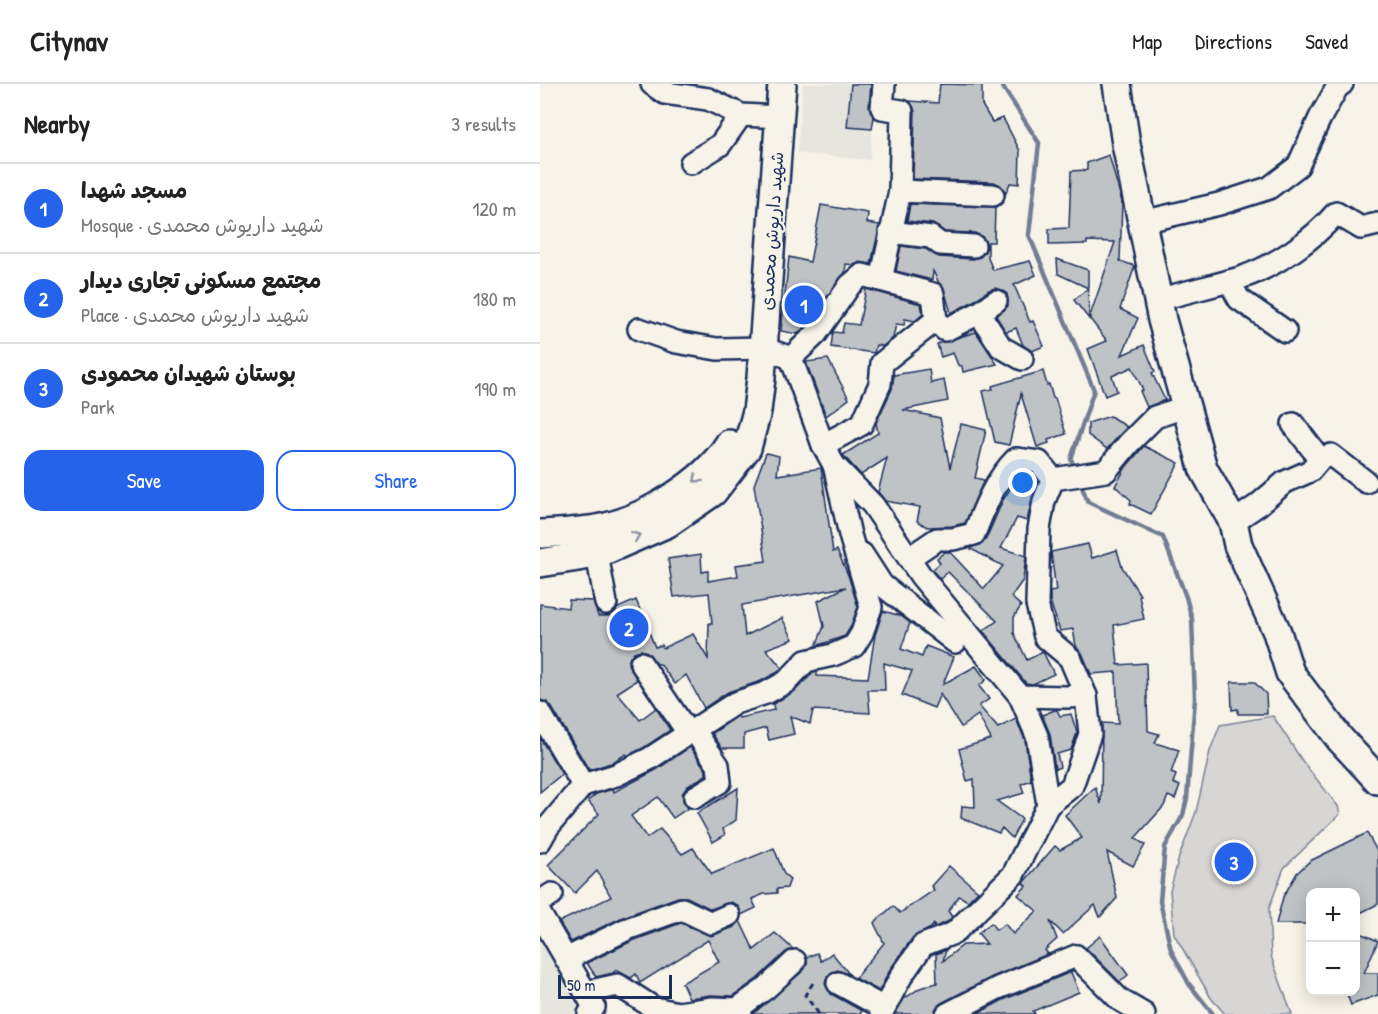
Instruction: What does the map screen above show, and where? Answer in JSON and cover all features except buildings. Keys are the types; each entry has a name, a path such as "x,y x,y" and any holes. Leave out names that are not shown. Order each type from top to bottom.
{"main road":[{"name":"شهید داریوش محمدی","path":"540,563 597,554 668,523 714,492 747,448 757,411 764,348 782,84"},
{"path":"1117,84 1126,144 1158,300 1203,468 1233,522 1238,544 1277,632 1290,673 1340,739 1374,770"},
{"name":"شهید داریوش محمدی","path":"540,534 597,529 645,513 693,484 723,454 741,425 761,378"}],"street":[{"path":"652,84 665,93 708,99 741,115 780,117"},
{"path":"881,280 900,191 902,111 882,108 884,84"},
{"path":"1142,222 1220,204 1269,188 1298,166 1320,118 1338,86 1342,84"},
{"path":"691,163 720,145 741,115"},
{"path":"900,191 993,195"},
{"path":"1158,300 1242,278 1287,256 1336,213 1361,228 1378,224"},
{"path":"890,232 931,237 940,244 974,246"},
{"path":"791,358 816,334 850,285 862,275 933,294 936,320 945,330 988,307 1001,347 1022,359"},
{"path":"1228,281 1239,299 1285,331"},
{"path":"822,445 867,429 880,384 882,363 936,320"},
{"path":"639,329 676,342 717,349 764,348 791,358"},
{"path":"791,358 822,445 834,465 873,505 921,576 1020,696 1037,736 1048,805"},
{"path":"838,983 883,1011 902,975 923,945 954,933 1013,875 1048,805 1072,786 1090,734 1086,696 1070,658 1045,637 1037,604 1039,529 1044,501 1058,479 1106,471 1155,417 1185,407"},
{"path":"1293,424 1320,459"},
{"path":"1233,522 1258,506 1285,482 1310,471 1320,459 1331,456 1366,482"},
{"path":"909,558 936,539 953,539 974,534 987,500 1004,471 1016,459 1039,462 1058,479"},
{"path":"540,840 548,826 583,785 616,775 649,759 735,703 766,693 786,682 806,661 833,655 854,646 862,633 871,607 850,535 834,465"},
{"path":"850,535 882,585 955,642"},
{"path":"597,554 606,603"},
{"path":"641,663 718,765 720,782 695,797"},
{"path":"1020,696 1066,698 1086,696"},
{"path":"540,713 583,785"},
{"path":"566,959 627,929 682,909 711,923 729,915"},
{"path":"540,914 594,1007 590,1014"},
{"path":"947,1014 998,988 1076,956 1120,1000 1144,1014"},
{"path":"586,992 618,985 654,1008 678,1013 713,1008 739,1011 795,962"}],"path":[{"path":"813,983 805,995 819,1014"}],"shaded area":[{"path":"803,84 876,84 870,160 797,153"},
{"path":"1273,716 1303,762 1338,806 1340,814 1284,868 1269,908 1271,956 1292,1014 1225,1014 1211,998 1174,934 1170,891 1179,857 1196,812 1210,751 1220,725"},
{"path":"540,936 582,1006 578,1014 540,1014"}],"waterway":[{"path":"1001,84 1039,143 1029,235 1094,390 1071,459 1075,469"},
{"path":"1080,482 1088,502 1163,537 1192,619 1195,699 1187,798 1183,815 1165,847 1160,901 1171,950 1189,984 1213,1014"}],"place":[{"name":"مسجد شهدا","path":"804,305"},
{"name":"مجتمع مسکونی تجاری دیدار","path":"629,628"},
{"name":"بوستان شهیدان محمودی","path":"1234,862"}]}
